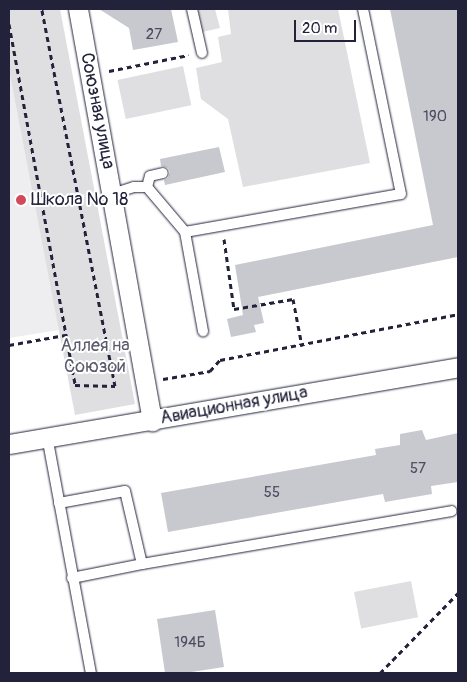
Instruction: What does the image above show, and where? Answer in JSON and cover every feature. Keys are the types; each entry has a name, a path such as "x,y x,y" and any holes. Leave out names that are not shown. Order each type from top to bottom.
{"street":[{"name":"Союзная улица","path":"78,9 152,421"},
{"name":"Авиационная улица","path":"9,444 47,436 152,421 458,367"}],"lane":[{"path":"192,9 202,53"},
{"path":"184,232 402,194 363,9"},
{"path":"147,187 150,176 163,174"},
{"path":"112,194 134,187 147,187"},
{"path":"147,187 184,232 203,331"},
{"path":"47,436 91,673"},
{"path":"59,503 125,491 142,564"},
{"path":"72,578 142,564 452,511"}],"path":[{"path":"9,24 75,385 115,386 42,9"},
{"path":"103,72 202,53"},
{"path":"222,226 234,309 293,298 302,346"},
{"path":"162,379 210,371 220,360 302,346 458,314"},
{"path":"9,345 65,335"},
{"path":"380,673 458,593"}],"shaded area":[{"name":"Школа № 18","path":"9,70 59,330 9,338"}],"green space":[{"name":"Аллея на Союзой","path":"9,9 60,9 135,404 75,415 9,70"},
{"path":"198,9 215,9 220,28 202,32"},
{"path":"228,9 338,9 370,163 243,187 228,119 201,99 196,68 222,62 218,37 231,34"},
{"path":"183,66 191,105 126,119 117,80"},
{"path":"411,581 418,617 361,628 354,592"}],"building":[{"path":"99,9 171,9 178,42 133,50 129,28"},
{"path":"390,9 458,9 458,257 258,297 264,323 254,325 256,332 231,337 227,319 243,315 235,265 433,225"},
{"path":"219,147 225,172 165,185 164,180 168,178 170,172 168,168 161,166 160,159"},
{"path":"422,430 426,440 458,433 458,482 431,486 432,494 385,502 383,494 168,532 161,493 376,455 375,449 400,445 400,434"},
{"path":"215,610 224,667 185,673 165,673 157,619"}],"place":[{"name":"Школа № 18","path":"21,200"}]}
